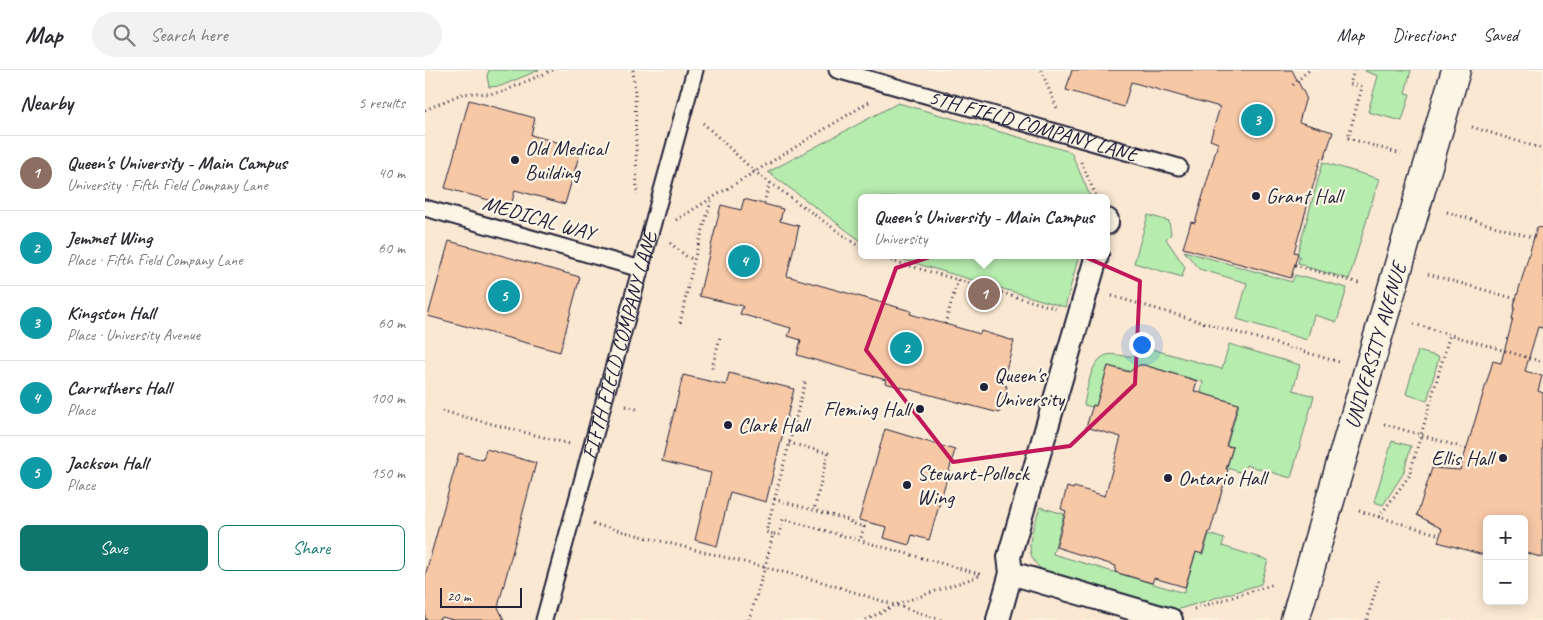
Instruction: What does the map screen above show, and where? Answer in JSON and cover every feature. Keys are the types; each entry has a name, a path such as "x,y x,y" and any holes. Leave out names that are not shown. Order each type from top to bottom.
{"main road":[{"name":"UNIVERSITY AVENUE","path":"1295,620 1456,70"}],"street":[{"path":"998,620 1011,573 1009,557 1096,259"},
{"path":"1011,573 1168,619"}],"lane":[{"name":"FIFTH FIELD COMPANY LANE","path":"544,620 695,70"},
{"path":"837,70 890,85"},
{"name":"5TH FIELD COMPANY LANE","path":"890,85 1179,168"},
{"name":"MEDICAL WAY","path":"425,208 641,269"}],"path":[{"path":"425,111 461,94 502,92 553,70"},
{"path":"633,70 637,219 649,236"},
{"path":"1293,86 1309,70"},
{"path":"1355,70 1350,84 1362,88 1347,138 1401,154"},
{"path":"673,228 675,221 890,85"},
{"path":"685,105 755,172 858,246"},
{"path":"1472,128 1543,149"},
{"path":"764,204 769,182"},
{"path":"680,323 694,260 712,198"},
{"path":"1447,212 1534,238"},
{"path":"672,236 670,243 694,260"},
{"path":"886,259 1080,315"},
{"path":"1295,264 1362,284"},
{"path":"1428,274 1516,299"},
{"path":"945,324 958,280"},
{"path":"1088,289 1339,362"},
{"path":"1414,324 1543,362"},
{"path":"1379,517 1409,476 1450,334"},
{"path":"713,368 720,337"},
{"path":"806,378 765,532 779,535 783,519 983,575"},
{"path":"626,406 640,410"},
{"path":"442,411 576,446"},
{"path":"1384,424 1467,449"},
{"path":"789,443 828,453 813,510"},
{"path":"774,499 849,520 851,523 863,527 860,541"},
{"path":"1359,511 1440,535"},
{"path":"593,524 819,581 942,620"},
{"path":"749,620 773,534"},
{"path":"1367,620 1379,579"},
{"path":"1168,619 1274,584"},
{"path":"866,620 895,605 953,585"}],"highlighted area":[{"path":"1019,228 1140,281 1135,384 1070,446 953,462 866,350 896,268"}],"shaded area":[{"name":"Queen's University","path":"425,70 1543,70 1543,620 425,620"}],"green space":[{"path":"489,70 539,70 501,86 489,87 487,76"},
{"path":"1365,70 1411,70 1405,93 1410,94 1402,121 1368,112 1378,76"},
{"path":"898,103 1071,152 1089,194 858,194 858,239 768,172"},
{"path":"1323,162 1379,179 1349,279 1298,263 1300,256 1297,255"},
{"path":"1148,215 1169,221 1171,234 1166,239 1185,267 1182,277 1134,263"},
{"path":"1184,251 1292,282 1295,275 1347,288 1337,322 1314,315 1307,340 1237,319 1247,283 1199,269"},
{"path":"901,259 1078,259 1065,307"},
{"path":"1229,344 1300,365 1293,390 1314,396 1291,478 1246,465 1243,473 1227,468 1233,447 1227,445 1239,404 1201,393 1203,382 1144,365 1140,365 1132,372 1108,366 1096,406 1084,405 1089,380 1094,368 1097,362 1106,355 1134,355 1141,346 1222,369"},
{"path":"1418,351 1439,357 1427,401 1406,394"},
{"path":"1392,441 1411,446 1403,474 1383,505 1374,502"},
{"path":"1040,507 1064,514 1053,554 1184,593 1196,552 1203,554 1209,534 1224,539 1222,546 1268,560 1261,584 1176,610 1045,572 1032,558 1030,550 1032,533"}],"building":[{"path":"1072,70 1292,70 1306,97 1299,122 1333,132 1324,159 1321,158 1294,252 1298,253 1291,278 1183,248 1191,222 1195,223 1218,143 1210,140 1220,107 1131,82 1124,107 1066,90"},
{"name":"Old Medical Building","path":"469,100 535,118 531,135 581,149 565,204 515,190 511,206 445,188"},
{"name":"Fleming Hall","path":"744,199 783,209 780,221 799,226 787,276 911,311 910,314 980,334 981,331 1014,341 1002,384 1007,386 999,413 885,383 886,380 797,355 801,340 788,336 791,328 740,314 743,306 699,296 721,205 741,210"},
{"name":"Ellis Hall","path":"1537,227 1543,228 1543,328 1538,327 1525,371 1542,376 1538,391 1543,393 1543,558 1528,553 1528,515 1483,515 1483,555 1438,542 1442,529 1417,515 1432,468 1460,470 1493,361 1501,363 1513,319 1514,306"},
{"path":"449,241 580,277 560,352 428,316"},
{"name":"Ontario Hall","path":"1139,365 1197,381 1194,391 1238,404 1226,446 1233,447 1226,469 1228,470 1202,554 1196,552 1185,587 1154,578 1152,583 1115,572 1116,566 1056,547 1066,511 1061,509 1067,487 1073,489 1074,487 1105,496 1121,437 1086,427 1093,405 1096,406 1108,366 1129,372"},
{"name":"Clark Hall","path":"729,373 794,389 766,502 730,492 717,546 695,540 711,473 662,461 683,375 726,385"},
{"name":"Stewart-Pollock Wing","path":"885,429 955,450 929,540 912,535 909,545 884,538 887,527 859,520"},
{"path":"486,449 536,463 498,607 504,620 453,620 442,617 437,620 425,620 425,576 459,453 483,460"}],"place":[{"name":"Kingston Hall","path":"1257,120"},
{"name":"Old Medical Building","path":"515,160"},
{"name":"Grant Hall","path":"1256,196"},
{"name":"Carruthers Hall","path":"744,261"},
{"name":"Queen's University - Main Campus","path":"984,294"},
{"name":"Jackson Hall","path":"504,296"},
{"name":"Jemmet Wing","path":"906,348"},
{"name":"Queen's University","path":"984,387"},
{"name":"Fleming Hall","path":"920,409"},
{"name":"Clark Hall","path":"728,425"},
{"name":"Ellis Hall","path":"1503,458"},
{"name":"Ontario Hall","path":"1168,478"},
{"name":"Stewart-Pollock Wing","path":"907,485"}]}
